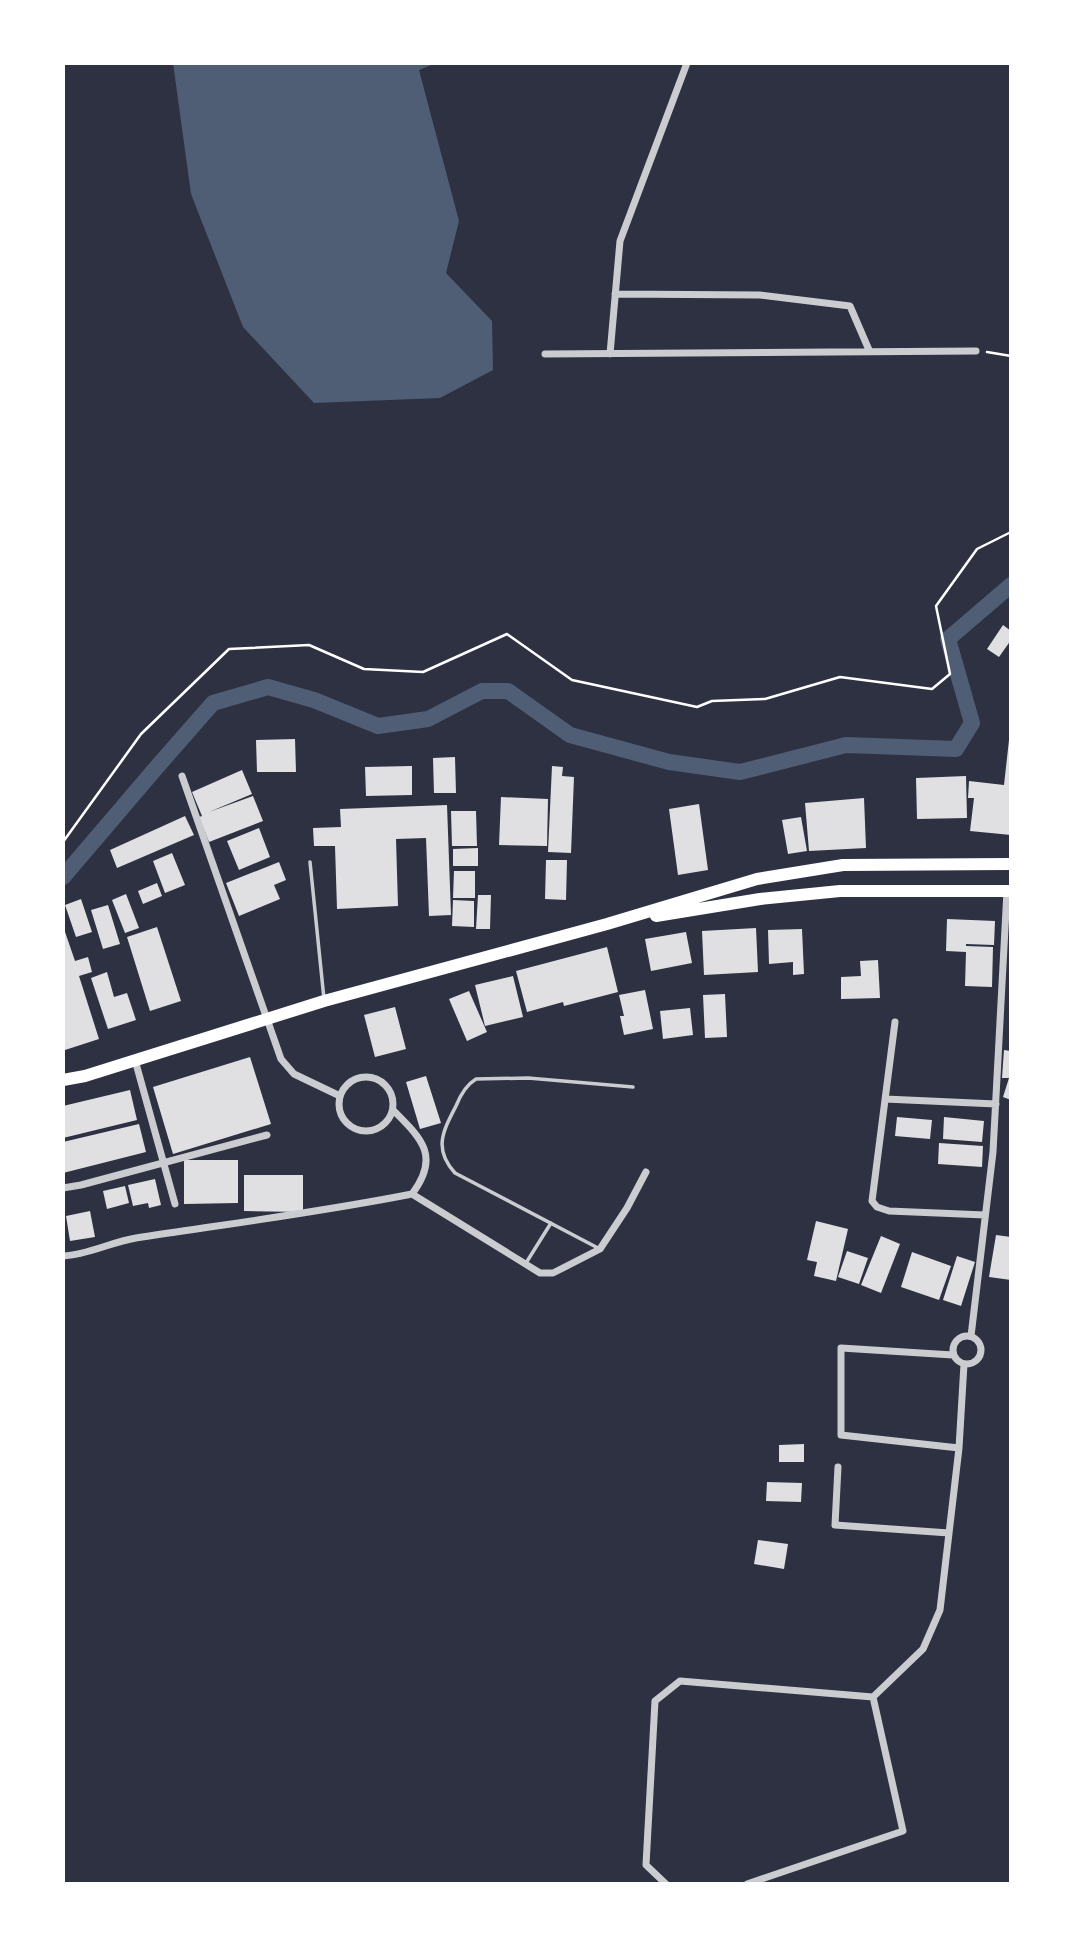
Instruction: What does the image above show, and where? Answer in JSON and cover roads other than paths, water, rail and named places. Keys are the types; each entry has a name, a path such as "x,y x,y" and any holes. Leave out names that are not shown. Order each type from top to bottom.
{"main road":[{"path":"63,1080 85,1076 324,1001 607,924 757,879 843,865 1011,864"},
{"path":"757,879 760,899"},
{"path":"607,924 760,899 840,891 1009,890"}],"street":[{"path":"610,354 620,241 687,63"},
{"path":"615,294 760,295 850,306 869,350"},
{"path":"545,354 976,351"},
{"path":"183,776 281,1059 294,1074 340,1096"},
{"path":"971,1336 993,1152 1009,890"},
{"path":"895,1022 872,1201 877,1207 889,1211 985,1215"},
{"path":"135,1060 176,1204"},
{"path":"374,1077 389,1088 393,1097 393,1110 381,1127 365,1131 357,1129 344,1119 340,1110 340,1096 347,1084 355,1079 374,1077"},
{"path":"885,1099 996,1104"},
{"path":"393,1110 414,1131 422,1144 427,1164 412,1194"},
{"path":"63,1188 267,1135"},
{"path":"63,1256 78,1256 126,1240 364,1204 412,1194 540,1273 553,1273 600,1249 627,1208 646,1172"},
{"path":"971,1336 979,1342 980,1356 974,1363 958,1363 953,1355 956,1341 971,1336"},
{"path":"953,1355 841,1348 841,1435 959,1448"},
{"path":"666,1884 646,1865 655,1701 680,1681 873,1697 923,1649 940,1610 959,1448 964,1364"},
{"path":"838,1467 835,1525 949,1533"},
{"path":"747,1884 903,1831 873,1697"}],"lane":[{"path":"310,862 324,1001"},
{"path":"600,1249 455,1173 446,1164 442,1134 460,1097 470,1083 480,1079 528,1078 633,1087"},
{"path":"525,1264 551,1223"}],"water":[{"path":"173,63 436,63 419,70 459,221 446,273 492,321 493,370 440,398 314,403 243,327 191,194"}],"waterway":[{"path":"63,877 213,703 268,687 314,700 378,726 428,719 482,691 508,691 570,735 669,762 740,772 846,745 956,749 972,723 948,639 1011,585"}]}
